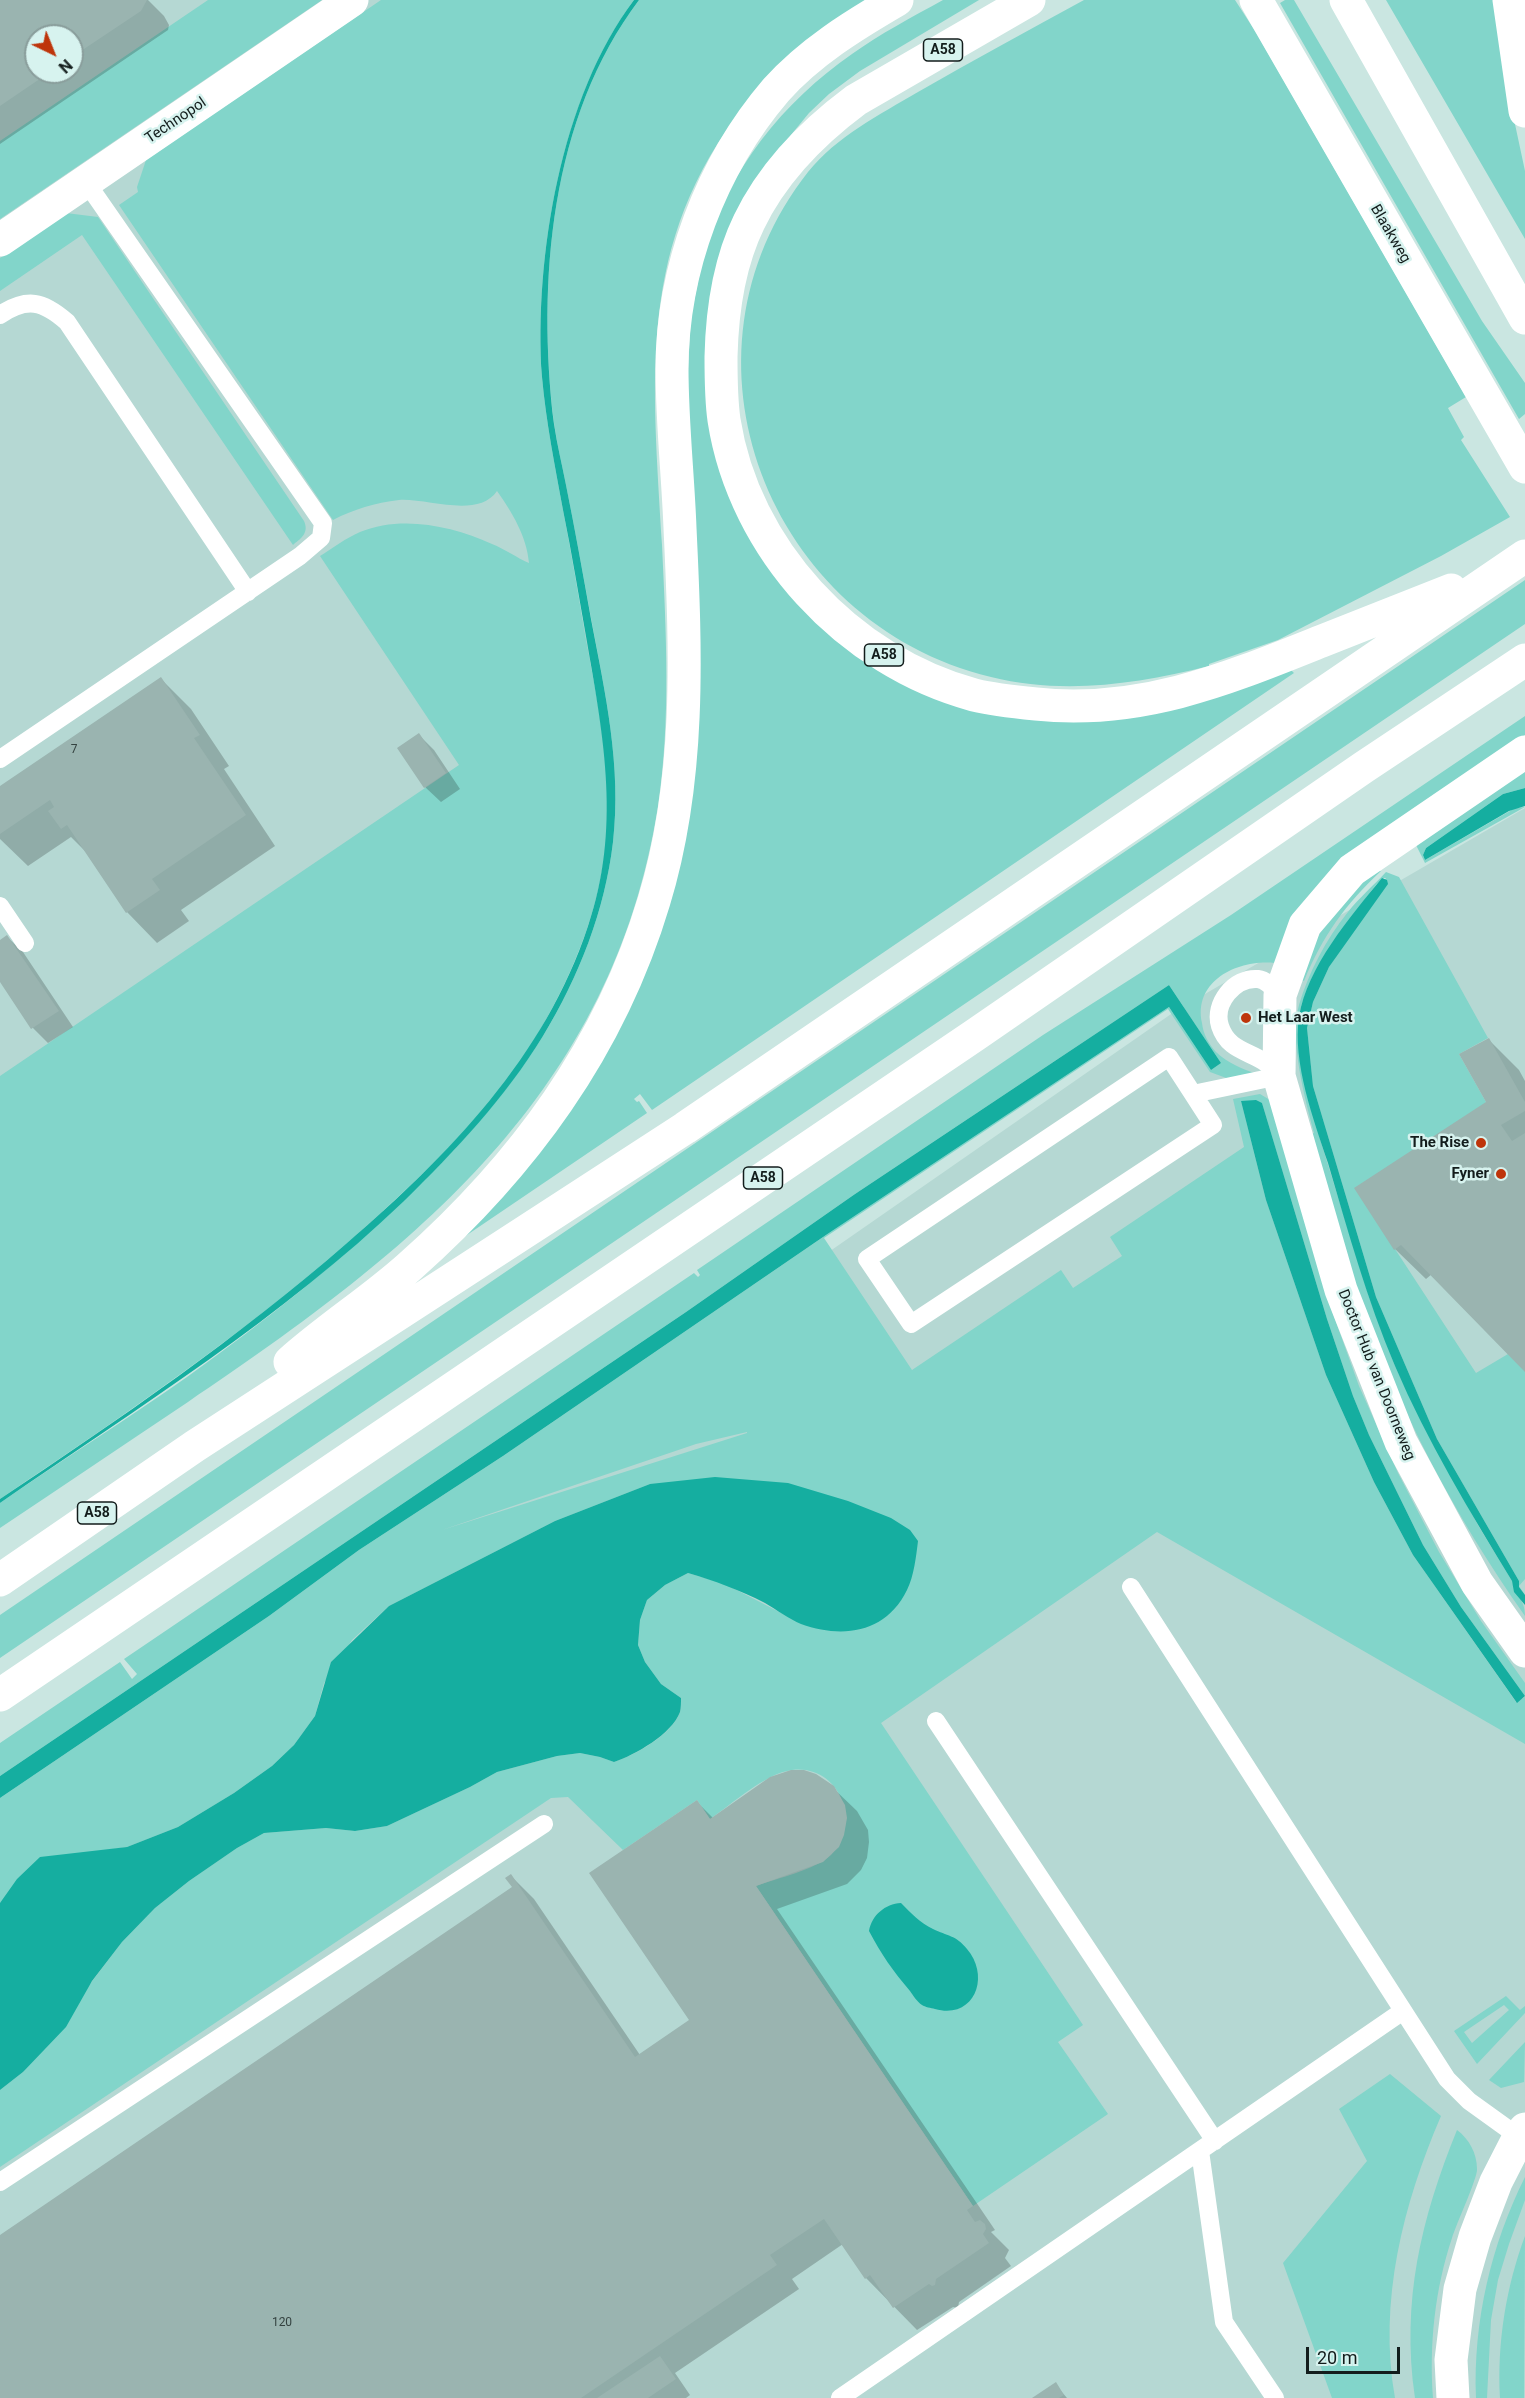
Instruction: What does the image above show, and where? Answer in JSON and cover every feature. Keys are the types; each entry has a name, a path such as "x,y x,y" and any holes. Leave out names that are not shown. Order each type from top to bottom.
{"main road":[{"name":"Technopol","path":"0,240 352,0"},
{"name":"A58","path":"195,1446 295,1357 387,1286 472,1207 548,1117 566,1092 613,1011 655,900 673,824 679,781 685,684 681,532 672,369 674,330 688,257 702,217 728,162 750,125 777,90 823,48 897,0"},
{"name":"A58","path":"1029,0 856,100 831,118 774,181 746,230 730,281 723,321 721,375 724,420 737,471 754,513 779,556 794,575 842,625 890,659 914,672 974,695 1039,705 1072,707 1129,703 1168,696 1234,677 1517,562"},
{"name":"Blaakweg","path":"1256,0 1525,467"},
{"path":"1346,0 1525,318"},
{"path":"1509,0 1525,111"},
{"name":"A58","path":"0,1580 195,1446 685,1128 1517,562"},
{"name":"A58","path":"0,1695 1525,660"},
{"name":"Doctor Hub van Doorneweg","path":"1525,752 1352,870 1305,925 1280,996 1280,1076 1341,1290 1401,1442 1477,1583 1525,1651"},
{"path":"1454,2398 1451,2360 1460,2289 1474,2237 1496,2182 1522,2133"}],"lane":[{"path":"0,759 248,592 300,556 321,538 323,523 86,182"},
{"path":"0,315 14,306 33,303 56,312 67,322 248,592"},
{"path":"0,906 26,943"},
{"path":"1280,996 1268,983 1258,979 1242,982 1228,991 1218,1014 1220,1027 1227,1038 1242,1052 1266,1063 1280,1076"},
{"path":"1169,1058 1192,1095 1213,1125 911,1324 867,1259 1169,1058"},
{"path":"1192,1095 1280,1076"},
{"path":"1131,1587 1447,2079 1469,2101 1522,2133"},
{"path":"936,1721 1208,2146 1224,2322 1275,2398"},
{"path":"0,2182 544,1824"},
{"path":"840,2398 1403,2011"}],"shaded area":[{"path":"0,0 600,0 507,300 592,660 0,1436"},
{"path":"208,0 322,0 0,219 0,141"},
{"path":"381,0 634,0 609,39 588,83 571,131 548,231 541,331 542,377 546,411 605,755 608,804 600,883 575,960 539,1032 493,1098 439,1158 353,1238 256,1317 155,1392 0,1499 0,1076 459,765 320,556 360,532 393,524 410,524 460,532 497,546 529,563 528,553 518,525 497,491 478,504 465,506 399,500 365,507 333,520 119,205 138,192 137,187 146,160"},
{"path":"634,0 639,0 609,46 586,96 569,149 557,203 550,259 549,370 554,424 606,702 614,758 615,814 609,867 597,918 579,967 556,1014 513,1081 461,1143 404,1201 357,1244 259,1323 0,1503 0,1499 134,1408 264,1312 347,1243 422,1175 490,1101 520,1061 547,1018 569,974 588,926 598,890 607,819 606,784 599,714 544,394 541,331 543,281 548,231 571,130 588,83 609,39"},
{"path":"639,0 873,0 746,104 710,156 685,208 668,261 659,315 655,370 666,643 665,741 662,774 658,806 634,908 598,999 549,1080 491,1154 425,1222 351,1285 272,1344 0,1528 0,1503 164,1393 245,1334 330,1267 410,1194 447,1157 514,1079 556,1014 579,967 597,918 609,867 615,814 614,758 606,702 554,423 549,369 550,258 557,203 569,149 586,96 609,46"},
{"path":"943,0 979,0 860,71 829,94 809,113 763,169 718,281 760,547 981,707 1291,670 1294,673 652,1110 640,1094 634,1099 639,1101 647,1113 464,1237 658,935 691,315 703,260 715,222 743,166 781,116 803,94 863,47"},
{"path":"1084,0 1235,0 1257,34 1466,397 1448,408 1464,437 1461,440 1510,517 1441,556 1278,640 1209,664 1209,666 1128,682 1073,686 1018,682 991,677 913,647 848,601 797,542 762,473 743,398 744,321 765,244 808,172 819,159 845,137 874,118"},
{"path":"1285,0 1294,0 1482,321 1525,383 1525,414 1519,419 1280,3"},
{"path":"1386,0 1496,0 1503,68 1525,171 1525,239"},
{"path":"66,213 98,217 304,521 306,528 304,534 293,545 82,235 0,291 0,258"},
{"path":"1525,580 1525,624 0,1658 0,1615"},
{"path":"1525,716 1525,735 1483,764 1275,963 1247,965 1234,969 1222,975 1212,984 1201,1008 1207,1039 1216,1052 1225,1059 1257,1074 1229,1079 1210,1072 1168,1009 824,1238 912,1370 1061,1270 1073,1288 1122,1256 1110,1237 1244,1147 1233,1099 1260,1094 1270,1100 1327,1297 1359,1386 1398,1473 1439,1552 1481,1621 1525,1683 1525,1696 1461,1607 1423,1545 1369,1435 1327,1319 1262,1103 1241,1101 1266,1200 1326,1375 1374,1482 1413,1555 1516,1702 1525,1697 1525,1744 1157,1532 881,1723 1083,2025 1058,2042 1108,2114 973,2206 756,1886 824,1860 831,1855 840,1842 845,1827 845,1812 841,1798 833,1786 822,1776 808,1771 792,1770 771,1777 710,1819 697,1800 623,1850 568,1797 551,1798 0,2167 0,2090 23,2072 122,1942 155,1908 189,1881 237,1848 264,1833 326,1828 355,1831 387,1826 497,1772 557,1756 580,1753 614,1762 652,1743 676,1720 680,1712 681,1698 661,1684 645,1662 638,1645 640,1620 647,1600 665,1585 688,1573 725,1584 793,1619 650,1484 555,1521 389,1606 352,1640 324,1683 315,1716 294,1745 272,1766 234,1793 178,1827 127,1847 87,1853 0,1903 0,1798 269,1616 359,1550 503,1456 826,1235 1169,1007 1211,1070 1221,1063 1169,985 855,1194 686,1312 0,1776 0,1743 120,1662 132,1679 137,1674 124,1659 694,1273 698,1277 700,1275 697,1270 1043,1035 1231,915","holes":["747,1433 442,1530 696,1444"]},
{"path":"1525,770 1525,788 1503,794 1426,848 1423,855 1425,860 1515,808 1525,807 1425,863 1416,845"},
{"path":"1525,788 1525,806 1509,811 1425,860 1423,855 1426,848 1503,794"},
{"path":"1525,808 1525,2398 0,2398 0,1819 400,1550 1174,1012"},
{"path":"1381,871 1356,896 1336,921 1311,964 1304,981 1299,979 1313,946 1329,918 1349,894"},
{"path":"1386,872 1399,877 1488,1038 1459,1054 1486,1102 1395,1249 1476,1373 1508,1354 1525,1371 1525,1579 1519,1586 1519,1581 1437,1439 1376,1297 1313,1086 1307,1028 1313,1002 1329,967 1386,878 1373,889 1332,943 1315,972 1302,1004 1298,1020 1320,1139 1369,1297 1395,1366 1423,1425 1479,1527 1512,1581 1524,1606 1525,1616 1475,1540 1452,1500 1409,1419 1390,1377 1350,1273 1309,1135 1314,1133 1297,1052 1296,1019 1299,1005 1313,969 1332,934 1352,907"},
{"path":"1382,878 1387,880 1388,884 1329,967 1313,1002 1307,1028 1313,1086 1376,1297 1437,1439 1519,1581 1519,1587 1525,1595 1525,1605 1514,1592 1512,1581 1435,1449 1395,1366 1358,1265 1301,1072 1299,1017 1311,980 1332,943"},
{"path":"1169,985 1221,1063 1211,1070 1169,1007 826,1235 503,1456 359,1550 269,1616 0,1798 0,1776 686,1312 855,1194"},
{"path":"1256,1100 1262,1103 1327,1319 1369,1435 1423,1545 1461,1607 1525,1696 1517,1703 1413,1555 1374,1482 1326,1375 1266,1200 1241,1101"},
{"path":"715,1477 788,1483 848,1501 891,1518 910,1530 918,1541 913,1573 907,1590 887,1616 875,1624 862,1629 832,1631 801,1624 746,1594 688,1573 665,1585 647,1600 640,1620 638,1645 645,1662 661,1684 681,1698 680,1712 669,1728 652,1743 614,1762 580,1753 557,1756 497,1772 387,1826 355,1831 326,1828 264,1833 237,1848 189,1881 155,1908 122,1942 92,1981 66,2027 23,2072 0,2090 0,1903 17,1879 40,1857 127,1847 178,1827 234,1793 272,1766 294,1745 315,1716 331,1662 389,1606 555,1521 650,1484"},
{"path":"901,1903 924,1924 959,1941 974,1960 978,1972 975,1994 960,2008 949,2011 920,2004 883,1955 869,1931 880,1911"},
{"path":"1506,1996 1520,2010 1525,2006 1525,2013 1477,2064 1454,2031","holes":["1504,2005 1509,2010 1472,2043 1464,2032"]},
{"path":"1525,2042 1524,2082 1501,2088 1489,2080"},
{"path":"1390,2074 1441,2116 1415,2184 1397,2254 1390,2326 1395,2398 1332,2398 1283,2263 1367,2161 1339,2109"},
{"path":"1457,2130 1469,2142 1474,2152 1477,2169 1446,2257 1437,2297 1432,2357 1433,2398 1415,2398 1411,2362 1411,2328 1417,2261 1433,2196"},
{"path":"1525,2177 1525,2200 1498,2280 1491,2320 1487,2398 1476,2398 1478,2341 1487,2285 1503,2230"},
{"path":"1525,2236 1524,2398 1500,2398 1499,2377 1504,2316 1518,2255"}],"building":[{"path":"0,0 147,0 141,11 84,49 84,24 24,24 24,84 32,84 0,106"},
{"path":"161,677 200,735 194,738 246,815 152,879 160,890 126,913 67,825 61,829 48,811 54,807 50,800 0,834 0,786"},
{"path":"419,733 446,773 424,788 397,748"},
{"path":"7,935 59,1011 31,1029 0,982 0,940"},
{"path":"1489,1038 1525,1102 1525,1111 1501,1125 1512,1141 1525,1133 1525,1372 1401,1245 1394,1250 1354,1188 1486,1102 1459,1054"},
{"path":"791,1770 804,1770 816,1774 834,1786 845,1805 847,1818 844,1835 839,1847 823,1862 756,1886 973,2206 967,2210 975,2222 980,2220 985,2224 986,2229 983,2234 989,2243 936,2279 935,2285 929,2284 893,2308 870,2275 865,2279 824,2219 770,2255 777,2265 581,2398 0,2398 0,2235 512,1887 505,1878 511,1874 635,2057 689,2020 589,1873 697,1800 710,1819 770,1777"},
{"path":"660,2356 676,2379 648,2398 597,2398"},
{"path":"1056,2382 1064,2395 1059,2398 1032,2398"}],"place":[{"name":"Het Laar West","path":"1246,1018"},
{"name":"The Rise","path":"1481,1143"},
{"name":"Fyner","path":"1501,1174"}]}
